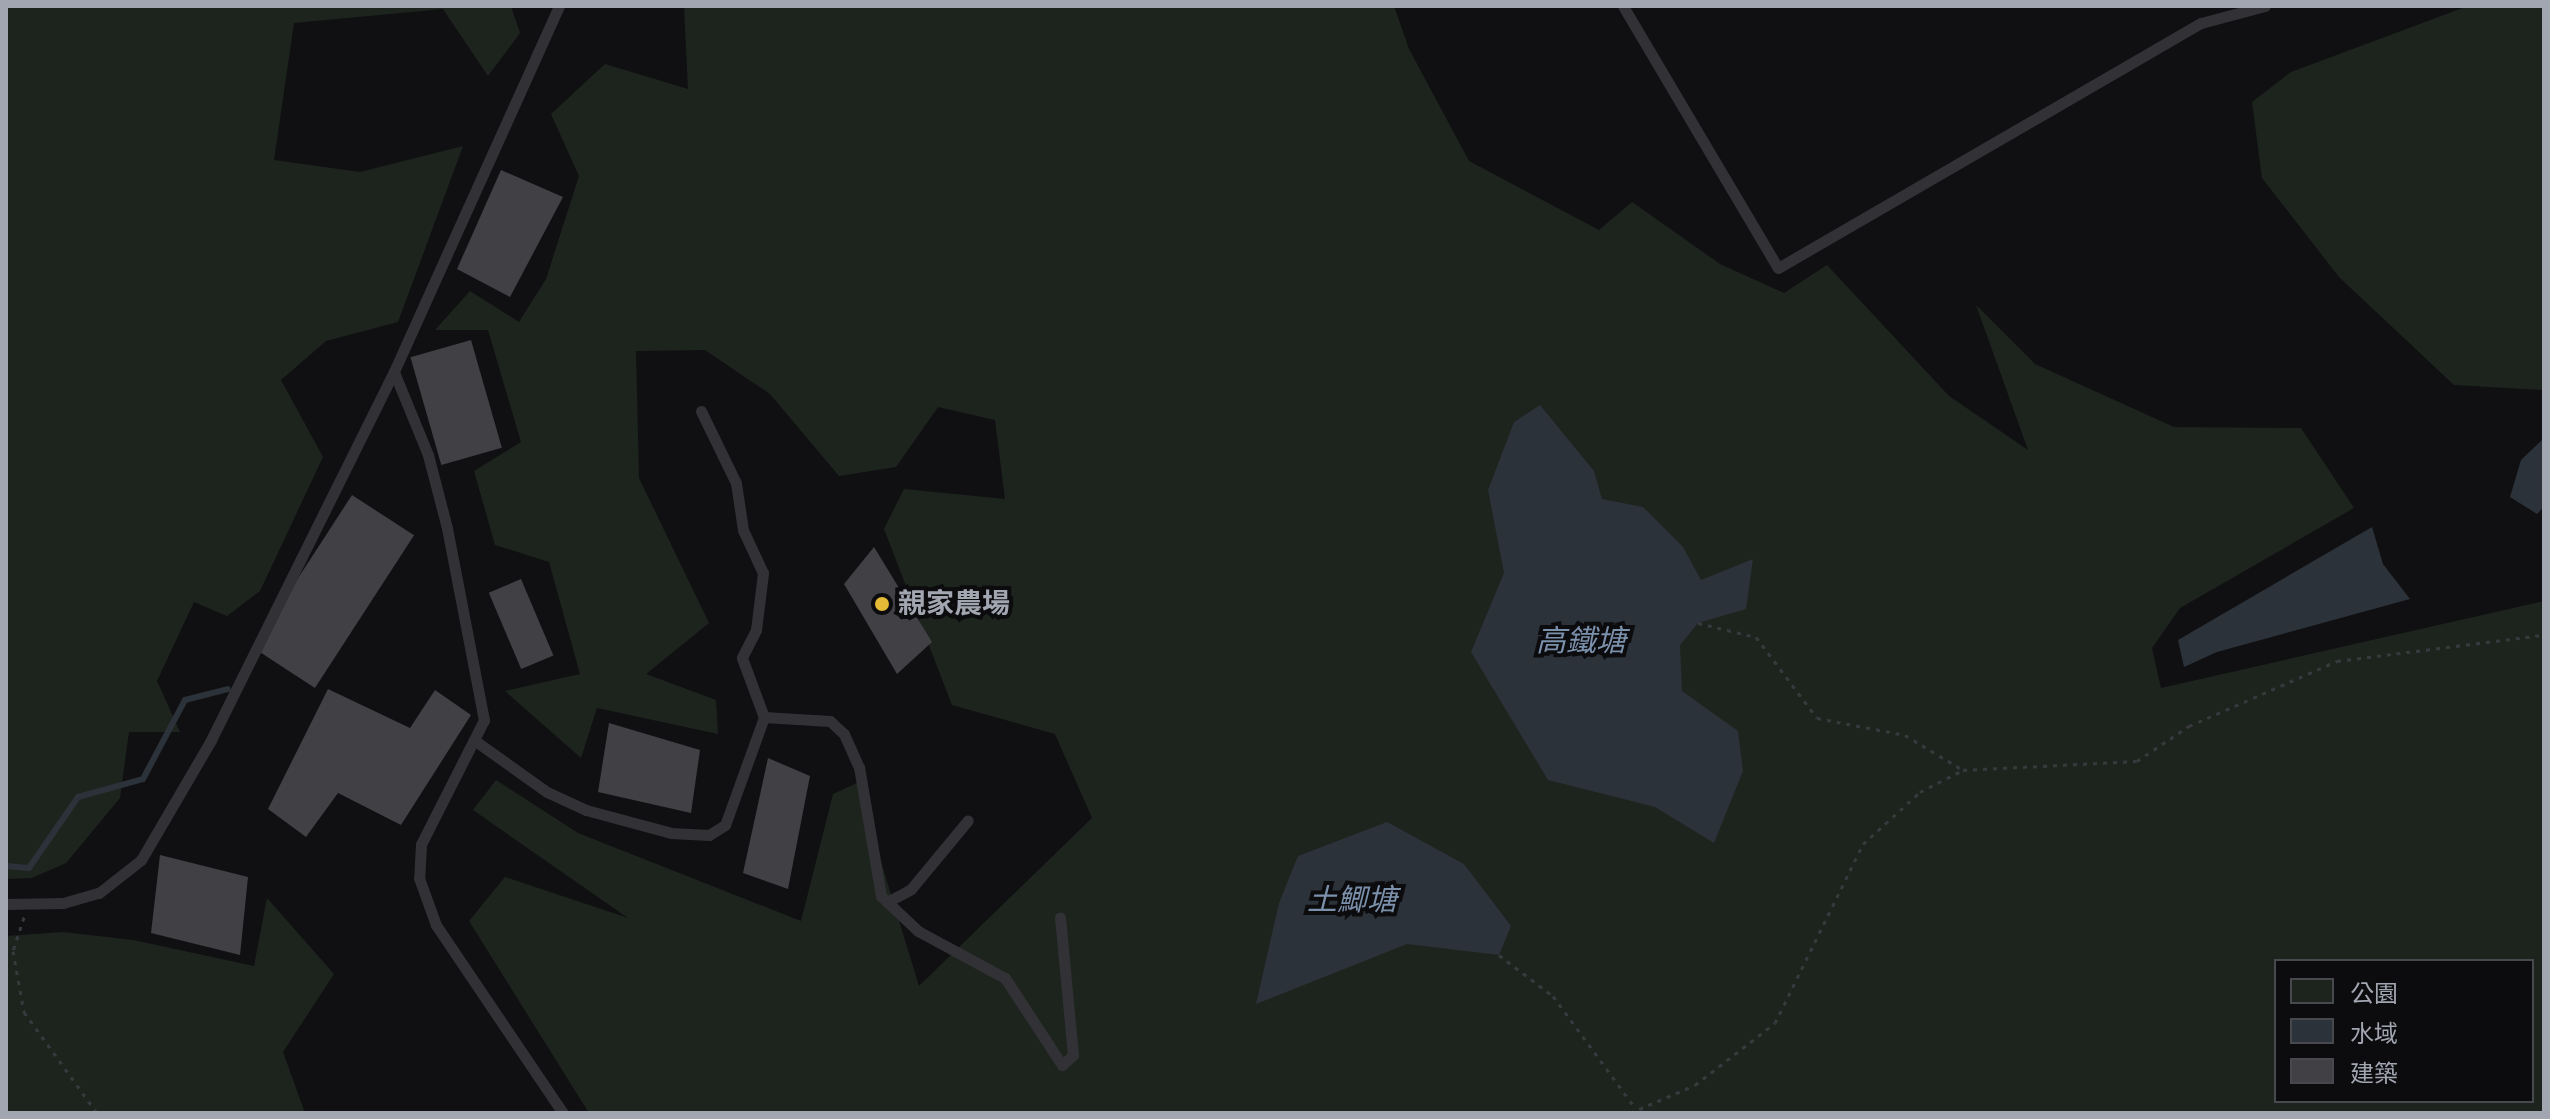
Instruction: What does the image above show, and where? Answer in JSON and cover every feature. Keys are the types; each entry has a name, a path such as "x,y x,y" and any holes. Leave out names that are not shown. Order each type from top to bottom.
{"lane":[{"path":"6,904 27,906 99,893 152,844 394,372 559,6"},
{"path":"1623,6 1778,268 2201,23 2265,6"},
{"path":"394,372 428,455 447,528 484,720 421,844 419,878 436,925 563,1113"},
{"path":"474,740 547,792 586,810 671,833 709,835 725,825 764,717 742,658 756,630 763,573 743,530 736,483 701,411"},
{"path":"764,717 830,721 844,734 859,767 875,870 887,902 918,931 1005,978 1062,1065 1073,1055 1060,918"},
{"path":"887,902 911,889 968,820"}],"path":[{"path":"1698,623 1756,637 1817,718 1905,735 1963,770"},
{"path":"1630,1113 1695,1085 1775,1023 1863,844 1920,792 1963,770 2137,761 2189,726 2337,661 2544,635"},
{"path":"27,906 13,951 24,1012 97,1113"},
{"path":"1499,955 1553,996 1637,1110"}],"green space":[{"path":"6,6 511,6 520,33 488,76 443,9 294,23 274,160 360,172 463,146 398,322 326,341 281,380 323,457 260,591 227,616 194,602 157,681 180,732 129,732 120,798 66,863 32,878 6,879"},
{"path":"684,6 1394,6 1409,49 1469,161 1599,230 1632,202 1720,264 1784,293 1827,265 1949,396 2028,450 1976,305 2035,364 2174,427 2301,428 2354,508 2180,608 2152,648 2161,688 2544,601 2544,1113 589,1113 469,921 505,877 628,918 473,810 496,780 578,833 801,921 833,794 857,783 919,986 1092,818 1055,734 952,705 884,529 904,489 1005,499 995,420 938,407 896,467 839,476 770,394 705,350 636,351 639,478 709,623 646,674 716,700 718,734 597,708 581,758 505,691 580,674 549,562 495,545 474,471 521,442 488,330 435,330 470,291 519,322 546,279 579,176 551,114 605,64 688,89"},
{"path":"2468,6 2544,6 2544,390 2454,385 2339,277 2262,178 2252,102 2291,72"},
{"path":"267,898 334,974 283,1052 305,1113 6,1113 6,936 63,932 133,940 254,966"}],"water":[{"name":"高鐵塘","path":"1540,405 1594,471 1602,499 1643,507 1683,547 1701,580 1753,559 1746,609 1698,623 1680,645 1682,691 1738,731 1743,771 1714,843 1655,807 1548,780 1471,652 1504,573 1488,490 1514,422"},
{"path":"2544,438 2544,507 2537,514 2510,497 2521,460"},
{"path":"2372,527 2383,564 2410,599 2217,652 2184,667 2178,640"},
{"name":"土鯽塘","path":"1387,822 1464,864 1511,926 1499,955 1407,944 1256,1004 1279,903 1298,856"}],"building":[{"path":"501,170 563,197 510,297 457,269"},
{"path":"471,340 502,448 441,465 410,357"},
{"path":"352,495 414,535 315,688 253,648"},
{"name":"親家農場","path":"874,547 932,642 897,674 844,584"},
{"path":"521,579 553,655 521,669 489,593"},
{"path":"328,689 410,728 435,690 471,715 401,825 338,793 306,837 268,809"},
{"path":"609,723 700,750 691,813 598,792"},
{"path":"768,758 810,776 788,889 743,873"},
{"path":"160,855 248,877 240,955 151,933"}],"waterway":[{"path":"6,866 29,868 78,797 143,779 185,700 228,689"}],"place":[{"name":"親家農場","path":"882,604"}]}
